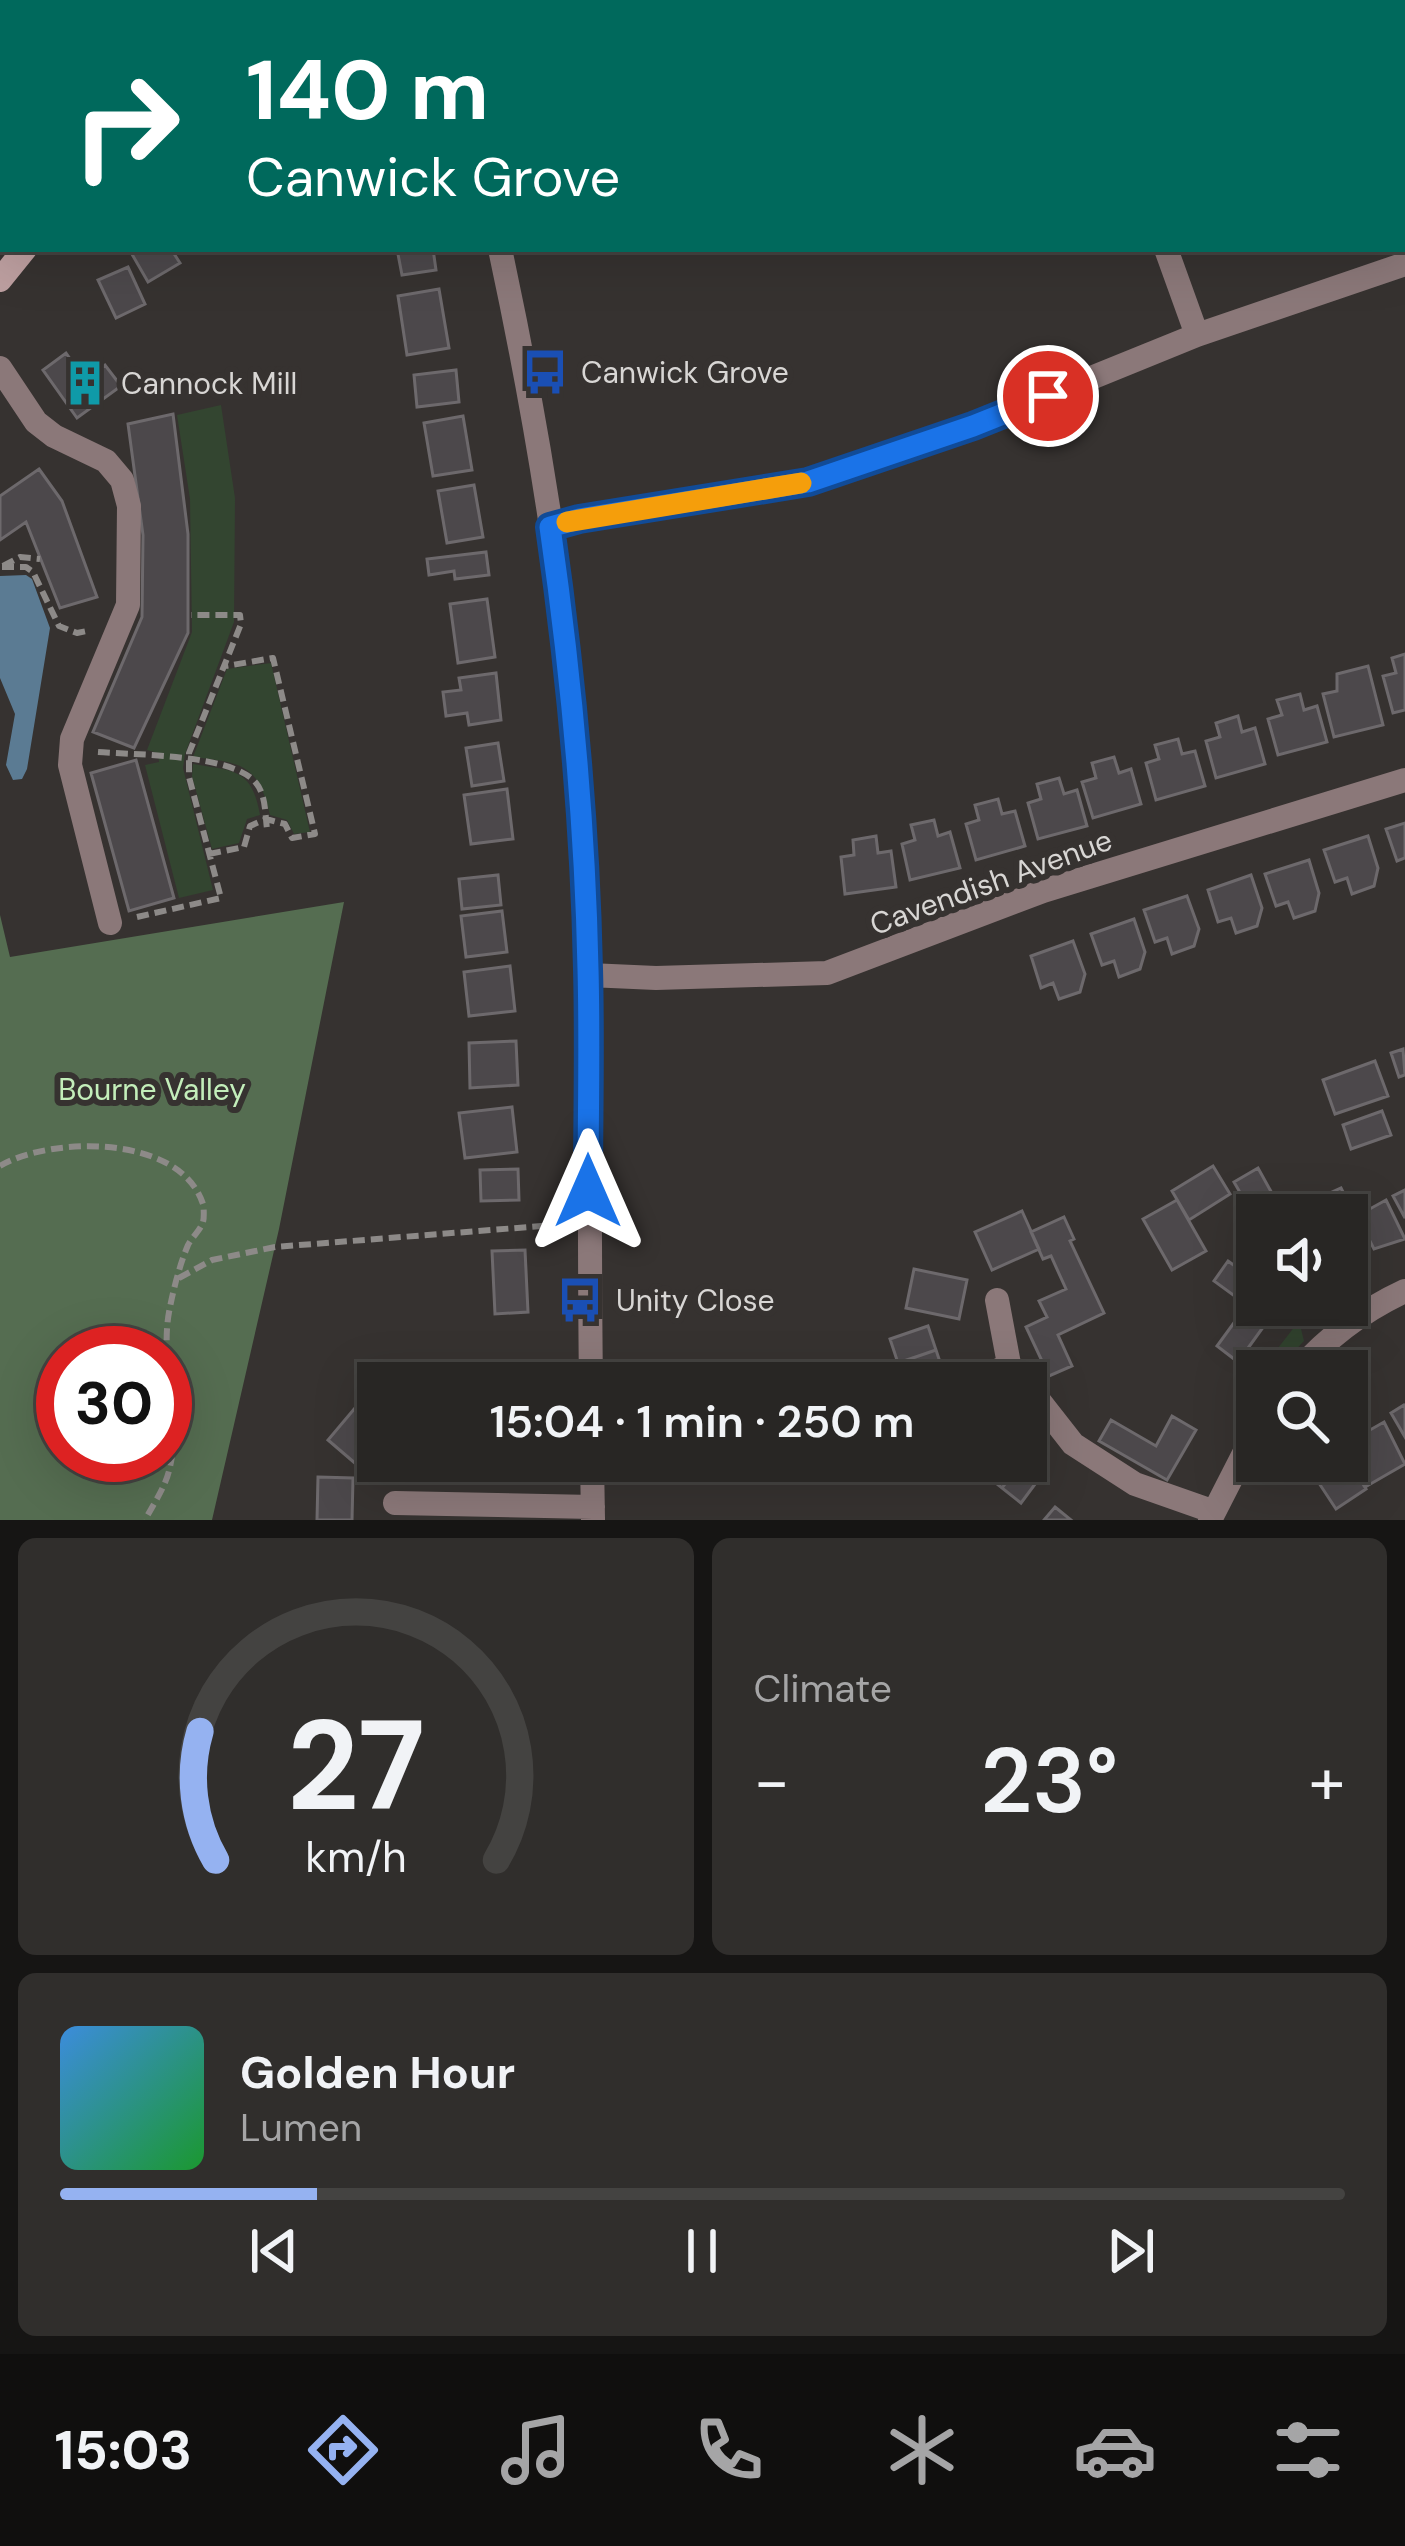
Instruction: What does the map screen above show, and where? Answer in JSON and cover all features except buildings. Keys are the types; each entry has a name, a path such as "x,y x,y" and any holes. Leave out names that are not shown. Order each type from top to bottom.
{"street":[{"path":"0,280 23,252"},
{"path":"501,252 550,527 572,682 589,975 591,1362"},
{"path":"1167,252 1197,335"},
{"path":"550,527 808,482 973,426 1197,335 1405,265"},
{"path":"0,368 36,422 106,461 122,480 129,506 128,605 72,739 70,766 110,923"},
{"name":"Cavendish Avenue","path":"589,975 827,973 1043,890 1405,780"},
{"path":"997,1300 1016,1362"},
{"path":"1318,1350 1401,1300"},
{"path":"1047,1411 1073,1444 1135,1484 1211,1515 1236,1468"},
{"path":"395,1503 593,1514 592,1482"}],"path":[{"path":"1,567 20,557 40,559"},
{"path":"1,567 33,572 59,626 83,632"},
{"path":"110,923 220,898 188,777 188,760 239,632 240,615 190,615"},
{"path":"209,854 244,847 250,826 266,819 285,824 292,838 315,834 273,658 224,666"},
{"path":"71,749 241,770 262,792 267,829"},
{"path":"0,1166 18,1155 53,1148 133,1150 158,1155 188,1181 204,1206 202,1225 190,1240 178,1278 166,1341 174,1431 169,1473 145,1520"},
{"path":"178,1278 212,1260 275,1247 589,1222"}],"green space":[{"path":"221,405 235,498 234,622 183,768 213,890 179,898 145,765 159,762 158,753 147,750 192,632 190,499 177,415"},
{"path":"271,663 310,832 294,834 287,820 270,815 260,785 245,769 193,757 227,669"},
{"path":"193,764 231,771 252,789 260,815 247,819 239,843 212,849"},
{"name":"Bourne Valley","path":"344,902 279,1229 212,1520 0,1520 0,915 10,957"},
{"path":"1295,1326 1300,1326 1304,1341 1295,1350 1276,1350"}],"water":[{"path":"0,576 32,579 50,628 27,769 22,779 13,780 6,765 15,714 0,678"}],"slow traffic":[{"path":"567,522 801,483"}],"place":[{"name":"Canwick Grove","path":"545,372"},
{"name":"Cannock Mill","path":"85,383"},
{"name":"Unity Close","path":"580,1300"}],"route":[{"path":"588,1191 589,975 582,816 569,659 550,527 808,482 1048,396"}]}
